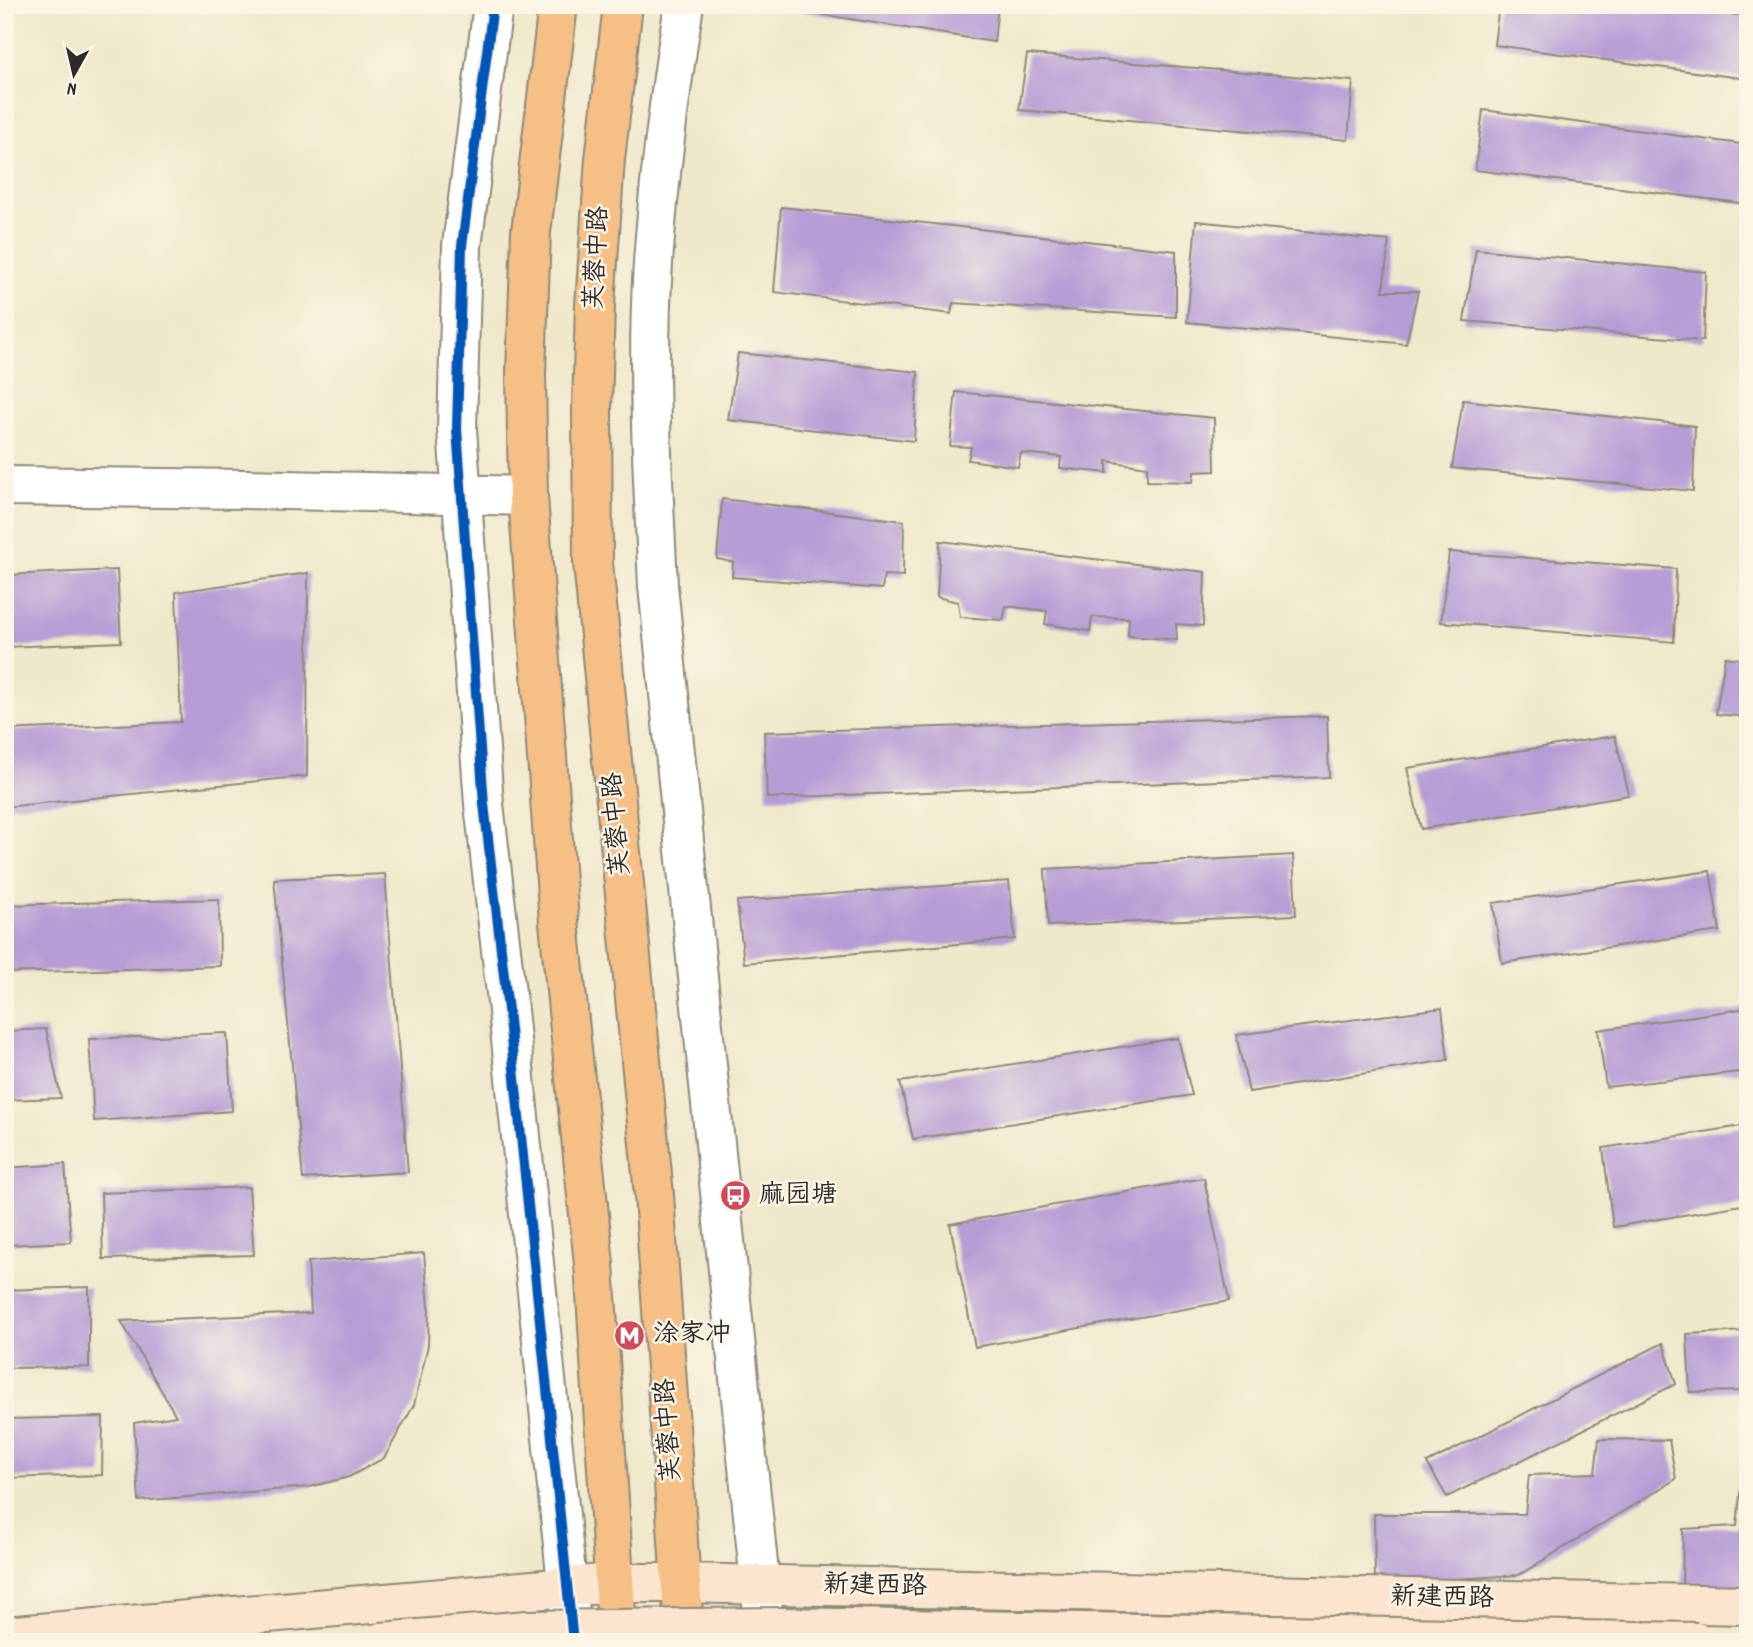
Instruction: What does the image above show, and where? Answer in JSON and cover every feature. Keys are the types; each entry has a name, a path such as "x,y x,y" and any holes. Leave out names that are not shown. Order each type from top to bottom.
{"main road":[{"path":"558,5 531,232 526,373 528,496 559,922 594,1264 618,1642"},
{"name":"芙蓉中路","path":"623,5 605,159 595,305 592,410 593,563 654,1195 685,1642"},
{"name":"新建西路","path":"5,1636 613,1583 1748,1605"},
{"name":"新建西路","path":"381,1642 527,1630 782,1627 1697,1642"}],"street":[{"path":"493,5 462,246 457,429 484,804 573,1642"},
{"path":"684,5 670,90 653,265 651,412 658,586 766,1642"},
{"path":"5,486 528,496"}],"building":[{"path":"793,5 998,5 994,42 793,10"},
{"path":"1499,5 1645,5 1748,16 1748,79 1494,45"},
{"path":"1027,54 1353,81 1348,140 1019,110"},
{"path":"1483,110 1748,145 1748,204 1475,170"},
{"path":"781,207 1176,251 1176,317 953,303 951,314 774,292"},
{"path":"1196,221 1389,241 1383,291 1418,291 1406,344 1187,322"},
{"path":"1476,249 1706,272 1703,341 1464,321"},
{"path":"738,353 918,372 914,441 728,420"},
{"path":"956,392 1214,418 1215,471 1194,472 1193,482 1147,481 1147,467 1107,461 1107,473 1060,468 1061,457 1021,453 1018,467 968,460 971,447 950,446"},
{"path":"1463,400 1695,426 1693,491 1452,468"},
{"path":"722,499 904,521 903,576 884,575 882,589 732,577 733,562 717,559"},
{"path":"1745,513 1748,514 1748,583 1743,583"},
{"path":"940,541 1205,572 1203,626 1176,624 1177,640 1128,636 1129,618 1092,617 1090,631 1045,624 1047,611 1006,606 1003,620 960,617 958,602 937,597"},
{"path":"1449,552 1676,569 1674,642 1441,622"},
{"path":"117,570 121,642 5,647 5,575"},
{"path":"308,573 307,776 5,807 5,730 181,722 176,592"},
{"path":"1725,657 1748,660 1748,717 1716,714"},
{"path":"1327,716 1329,777 767,798 764,732"},
{"path":"1615,736 1629,795 1421,829 1407,768"},
{"path":"1293,855 1296,915 1048,926 1045,869"},
{"path":"1710,871 1720,931 1502,963 1493,903"},
{"path":"385,874 408,1172 303,1179 274,879"},
{"path":"1009,881 1015,939 744,963 737,901"},
{"path":"219,899 220,966 5,973 5,905"},
{"path":"1442,1008 1448,1060 1249,1092 1236,1035"},
{"path":"1748,1008 1748,1071 1606,1087 1598,1030"},
{"path":"46,1029 61,1098 5,1100 5,1031"},
{"path":"227,1033 232,1111 94,1121 89,1039"},
{"path":"1178,1038 1192,1095 913,1139 900,1082"},
{"path":"1748,1125 1748,1204 1613,1227 1603,1148"},
{"path":"65,1164 71,1242 5,1245 5,1168"},
{"path":"1204,1178 1229,1301 975,1347 950,1224"},
{"path":"249,1187 254,1255 103,1259 101,1193"},
{"path":"424,1253 429,1306 428,1345 414,1405 384,1458 349,1477 309,1487 139,1501 134,1423 176,1416 121,1321 311,1313 308,1262"},
{"path":"89,1287 89,1367 5,1368 5,1290"},
{"path":"1748,1331 1748,1391 1690,1392 1687,1334"},
{"path":"1663,1343 1676,1384 1447,1497 1427,1463"},
{"path":"103,1417 102,1475 5,1478 5,1419"},
{"path":"1599,1439 1669,1440 1676,1479 1519,1575 1375,1584 1374,1514 1525,1514 1529,1475 1595,1473"},
{"path":"1741,1484 1748,1484 1748,1590 1682,1589 1683,1529 1737,1526"}],"cycle path":[{"path":"493,5 462,246 457,429 484,804 508,1010 573,1642"}],"place":[{"name":"麻园塘","path":"736,1196"},
{"name":"涂家冲","path":"630,1335"}]}
